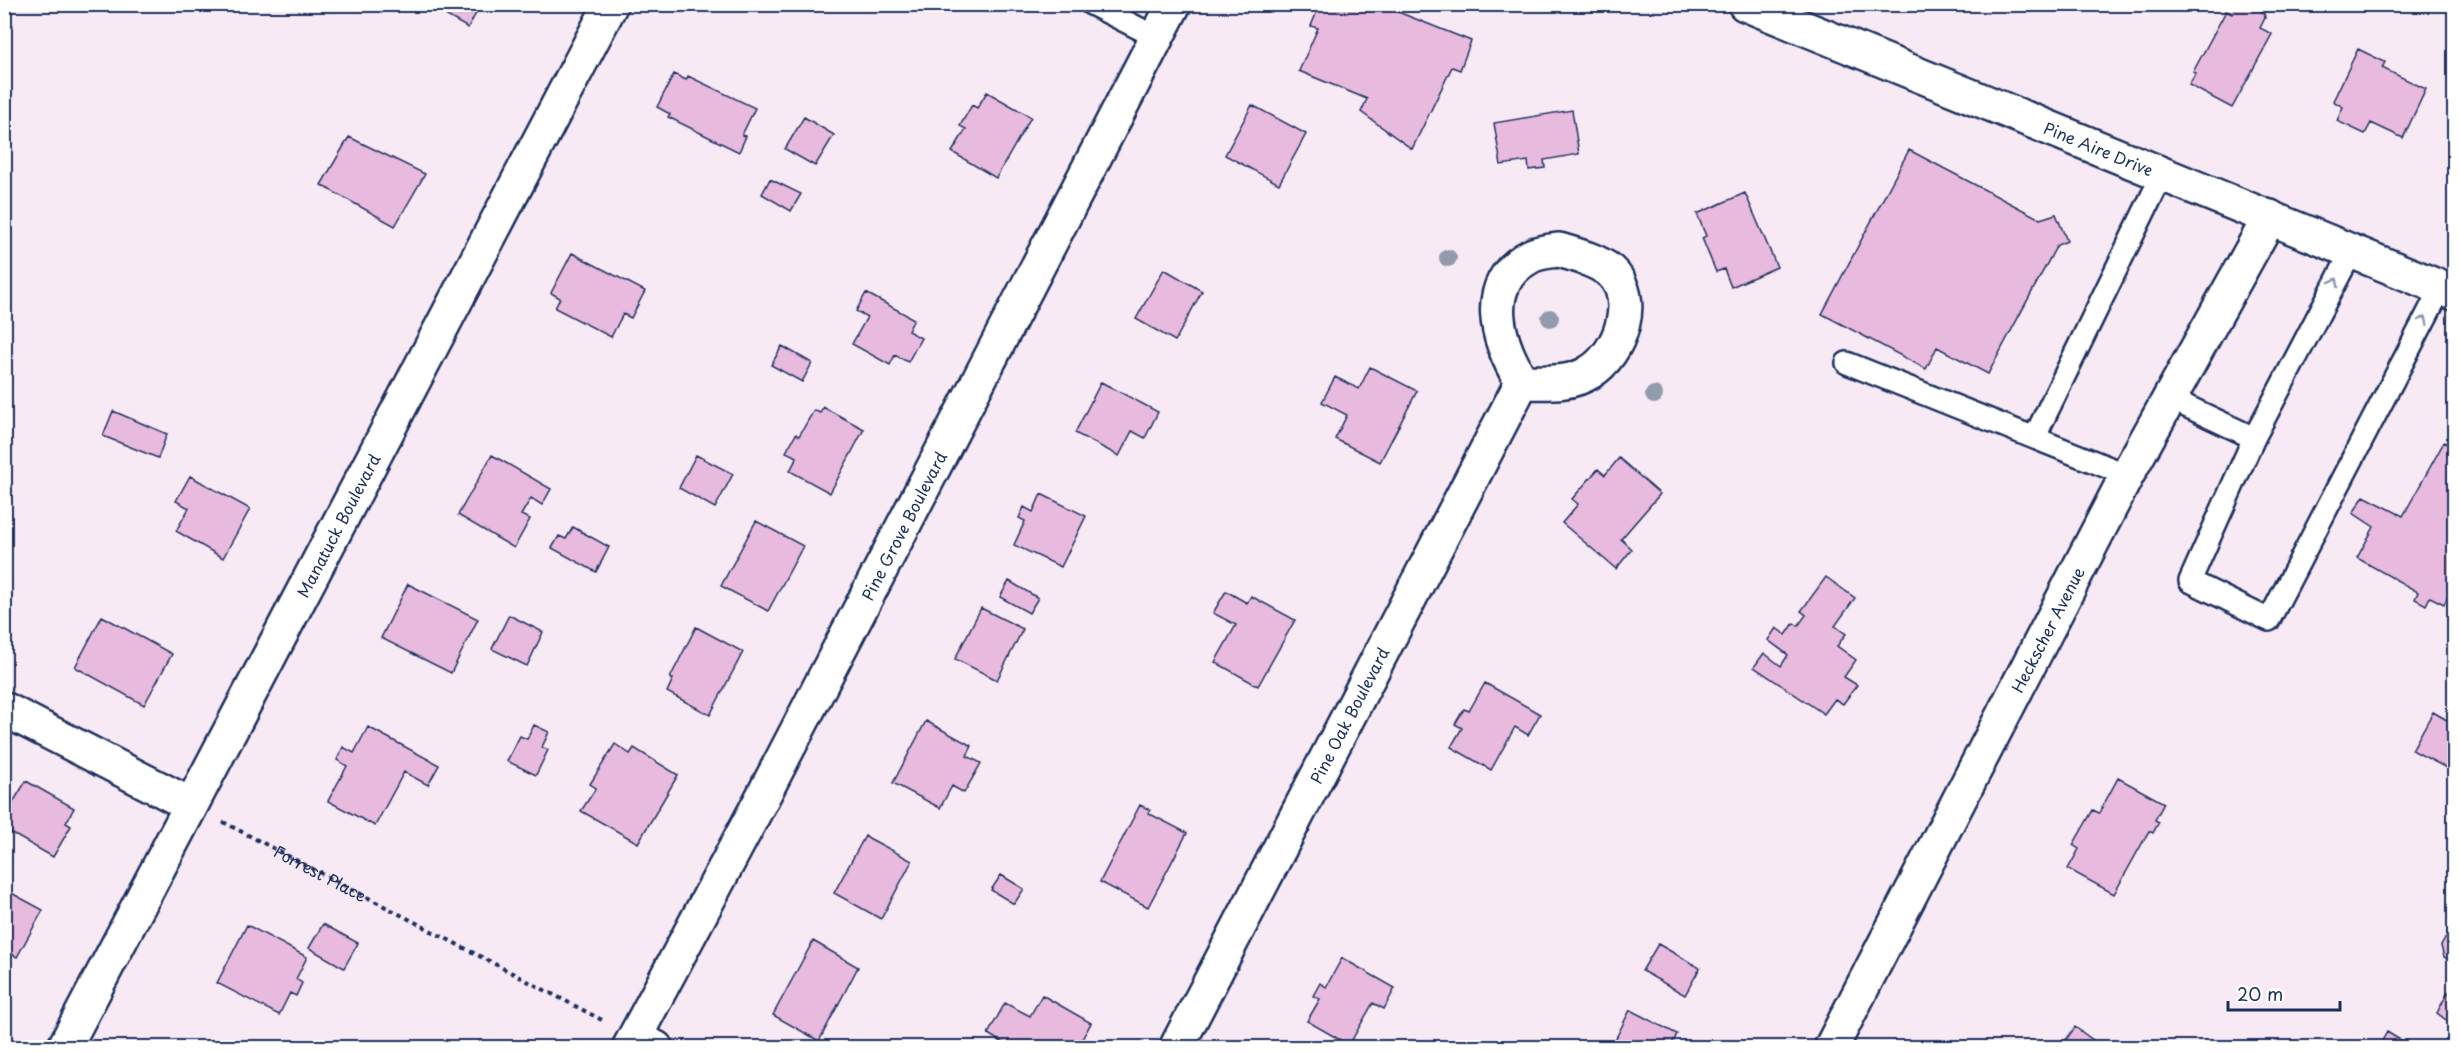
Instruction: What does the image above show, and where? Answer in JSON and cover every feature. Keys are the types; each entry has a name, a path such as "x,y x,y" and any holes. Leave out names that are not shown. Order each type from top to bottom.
{"street":[{"name":"Manatuck Boulevard","path":"64,1047 611,4"},
{"name":"Pine Grove Boulevard","path":"640,1044 760,802 1174,4"},
{"name":"Pine Aire Drive","path":"1745,4 2448,291"},
{"name":"Heckscher Avenue","path":"1831,1047 2127,475 2270,217"},
{"name":"Pine Oak Boulevard","path":"1176,1047 1522,381"},
{"path":"4,709 191,805"}],"lane":[{"path":"1091,4 1156,37"},
{"path":"2038,439 2039,428 2163,173"},
{"path":"2352,251 2254,438 2190,581 2269,620 2407,353 2448,291"},
{"path":"1847,363 2127,475"},
{"path":"2169,398 2254,438"}],"path":[{"name":"Forrest Place","path":"191,805 640,1044"}],"building":[{"path":"426,4 481,4 468,28"},
{"path":"1320,4 1378,4 1471,41 1460,70 1452,67 1412,149 1361,112 1367,99 1299,71 1318,28 1311,26"},
{"path":"2236,4 2248,4 2264,13 2265,18 2260,28 2272,34 2232,108 2189,85 2196,73 2193,72 2226,11 2232,14"},
{"path":"2358,49 2385,62 2382,68 2426,89 2403,138 2371,123 2365,134 2337,121 2343,107 2333,101"},
{"path":"674,74 686,80 688,76 755,108 742,135 746,136 739,152 668,117 670,114 657,107"},
{"path":"987,92 1031,117 996,178 952,152 966,129 960,126 972,105 977,108"},
{"path":"1252,105 1306,134 1279,184 1225,155"},
{"path":"1572,110 1579,154 1544,160 1545,168 1529,170 1528,161 1501,165 1494,123"},
{"path":"804,117 834,135 815,166 785,149"},
{"path":"349,137 425,174 395,226 321,185"},
{"path":"1909,150 2040,219 2056,214 2067,241 2057,245 1988,374 1937,347 1926,369 1822,314"},
{"path":"770,179 801,194 791,211 762,194"},
{"path":"1745,193 1777,267 1731,287 1724,269 1716,272 1702,238 1706,236 1697,214"},
{"path":"572,253 645,291 631,318 623,314 611,337 555,308 560,298 551,293"},
{"path":"1164,269 1202,291 1175,341 1136,319"},
{"path":"866,293 914,319 908,331 921,338 908,362 895,355 890,365 852,344 867,317 856,311"},
{"path":"782,346 812,363 802,382 771,365"},
{"path":"1370,367 1417,391 1380,462 1335,439 1347,415 1322,402 1335,377 1359,389"},
{"path":"1101,382 1158,412 1145,438 1132,431 1119,456 1075,433"},
{"path":"823,407 864,429 830,493 790,471 797,457 786,452 796,434 799,436 814,410 820,413"},
{"path":"113,411 167,434 158,458 103,436"},
{"path":"2444,442 2454,447 2454,585 2444,604 2430,597 2426,605 2415,599 2418,592 2357,558 2374,527 2353,513 2364,496 2403,516"},
{"path":"492,455 551,489 542,505 531,498 521,515 530,519 514,548 458,515"},
{"path":"696,455 733,474 715,508 679,488"},
{"path":"1619,458 1660,494 1621,539 1632,549 1616,569 1562,523 1578,504 1572,499 1598,469 1605,475"},
{"path":"190,476 250,509 223,558 176,531 189,508 176,501"},
{"path":"1041,494 1086,516 1061,567 1014,545 1025,521 1019,518 1024,507 1033,512"},
{"path":"756,521 803,546 768,611 721,586"},
{"path":"573,527 609,547 596,572 552,548 559,536 566,539"},
{"path":"1826,577 1855,598 1835,626 1846,634 1837,646 1856,660 1844,677 1857,685 1843,704 1835,699 1824,714 1754,667 1764,653 1781,666 1788,655 1768,640 1776,628 1786,635 1794,623 1798,626 1806,615 1801,611"},
{"path":"1009,581 1038,598 1029,613 1000,597"},
{"path":"408,584 478,619 451,673 381,638"},
{"path":"1226,591 1247,603 1251,596 1295,620 1258,686 1215,662 1236,625 1213,613"},
{"path":"981,608 1023,629 997,680 955,659"},
{"path":"509,615 543,632 527,666 492,649"},
{"path":"102,616 172,654 144,705 75,667"},
{"path":"696,627 743,652 710,715 667,692 673,679 670,678"},
{"path":"1485,683 1540,714 1528,735 1515,727 1491,770 1451,747 1462,728 1455,724 1464,709 1469,711"},
{"path":"2433,712 2454,724 2452,771 2412,750"},
{"path":"926,721 972,746 967,756 981,763 964,793 952,786 940,808 893,783"},
{"path":"534,725 549,732 542,747 548,750 536,775 507,761 520,736 527,739"},
{"path":"368,727 439,765 428,785 404,772 375,826 328,801 347,766 337,760 343,747 354,753"},
{"path":"615,744 630,754 634,748 678,775 638,843 581,811 596,788 590,784"},
{"path":"2118,778 2164,803 2155,820 2159,822 2153,833 2149,831 2114,894 2068,869 2079,849 2073,845 2093,810 2099,813"},
{"path":"26,781 74,808 66,823 71,826 53,857 4,829 4,806 9,809"},
{"path":"1140,805 1150,810 1148,813 1187,833 1148,907 1100,882"},
{"path":"865,836 912,861 881,919 834,893"},
{"path":"1001,875 1024,889 1014,904 991,890"},
{"path":"4,889 43,910 17,957 4,950"},
{"path":"2454,923 2454,963 2444,957 2441,946"},
{"path":"323,924 358,943 344,968 309,948"},
{"path":"247,925 307,957 296,979 302,983 296,996 290,993 279,1015 217,983"},
{"path":"813,941 858,967 819,1041 773,1015"},
{"path":"1658,944 1700,968 1685,995 1642,971"},
{"path":"1342,958 1395,988 1384,1009 1373,1003 1349,1045 1307,1021 1320,999 1313,996 1320,983 1326,987"},
{"path":"2448,992 2454,996 2454,1026 2437,1013"},
{"path":"1042,995 1091,1023 1077,1048 1011,1048 988,1034 1005,1003 1030,1016"},
{"path":"1630,1010 1677,1034 1670,1048 1611,1048"},
{"path":"2075,1027 2104,1048 2060,1048"},
{"path":"2387,1032 2413,1048 2378,1048"}]}
